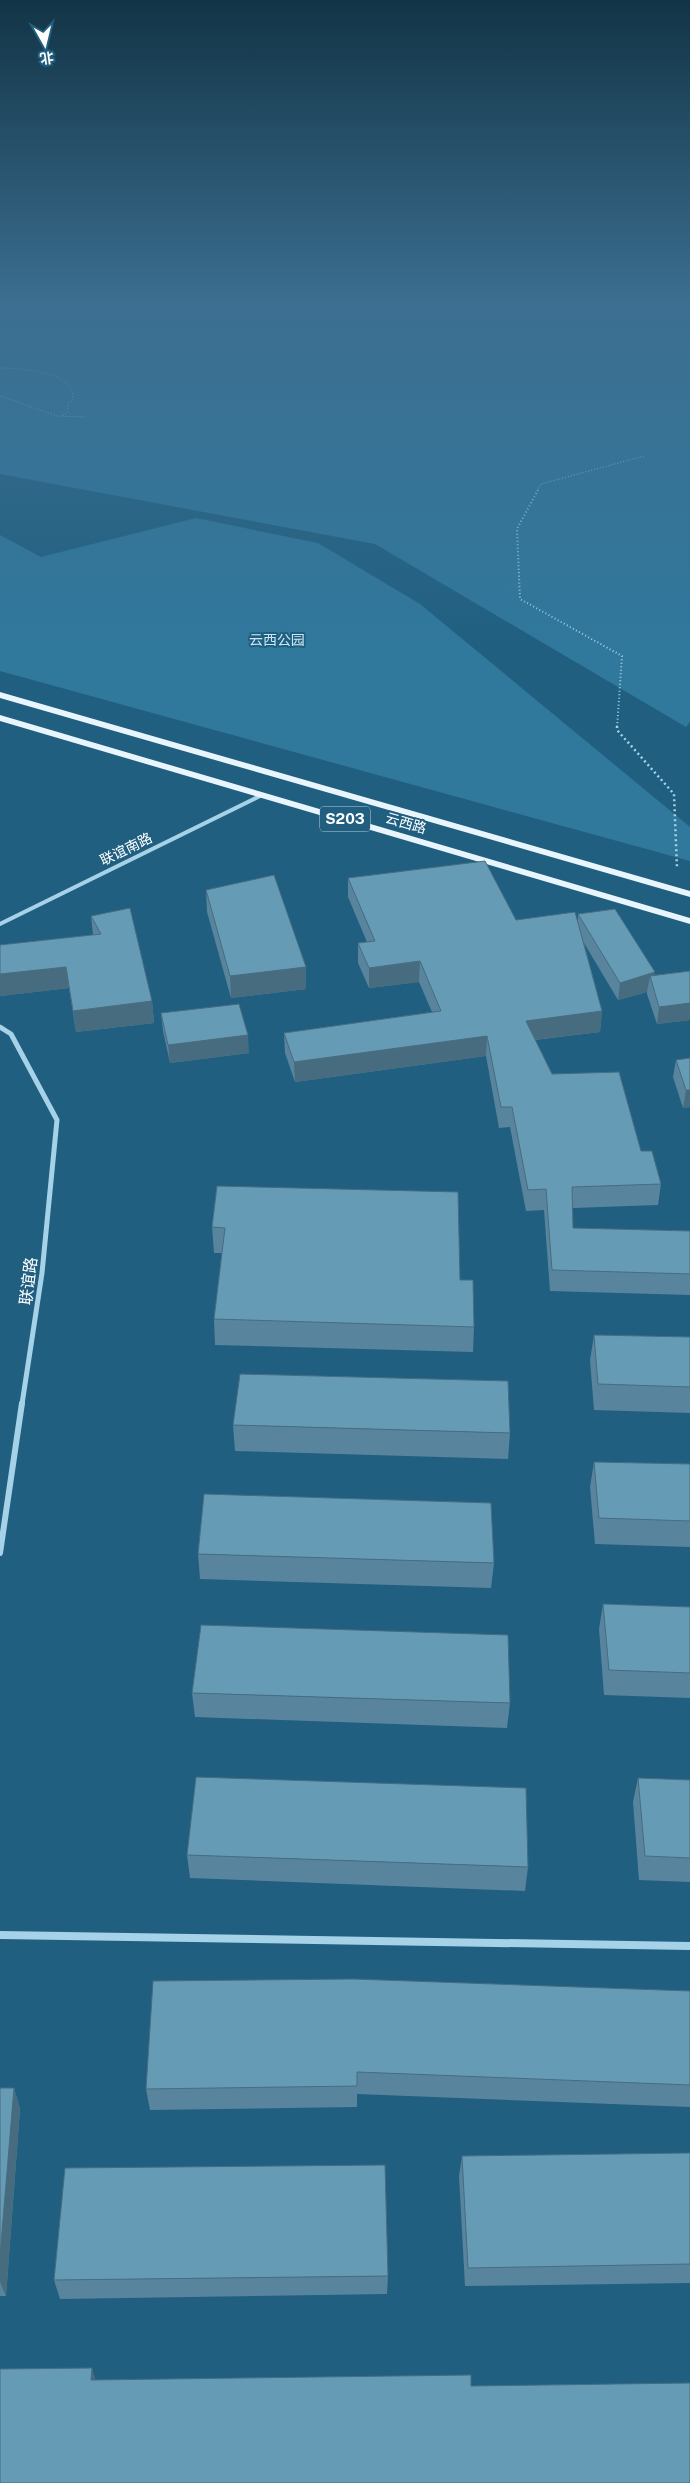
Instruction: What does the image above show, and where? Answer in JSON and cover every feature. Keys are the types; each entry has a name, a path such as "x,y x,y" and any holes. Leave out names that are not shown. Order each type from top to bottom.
{"main road":[{"name":"云西路","path":"0,695 690,894"},
{"name":"云西路","path":"0,718 690,921"}],"street":[{"name":"联谊南路","path":"0,924 262,794"},
{"name":"联谊路","path":"0,1027 11,1034 57,1120 42,1273 0,1553"},
{"path":"0,1935 690,1946"}],"path":[{"path":"644,456 541,484 516,529 520,599 622,656 617,730 674,794 678,891"}],"green space":[{"path":"0,419 690,419 690,722 686,727 375,544 0,474"},
{"name":"云西公园","path":"196,518 318,543 420,604 690,827 690,861 0,671 0,535 41,557"}],"building":[{"path":"485,861 516,920 575,912 602,1011 526,1021 552,1074 619,1072 641,1151 652,1151 661,1184 572,1187 573,1228 690,1231 690,1274 552,1270 546,1189 528,1190 512,1107 501,1107 487,1036 294,1062 284,1033 441,1011 420,961 369,968 358,943 375,941 348,878"},
{"path":"274,875 306,967 230,976 206,890"},
{"path":"130,908 152,1001 73,1011 66,967 0,974 0,945 101,934 91,916"},
{"path":"615,909 655,972 620,983 578,914"},
{"path":"690,971 690,1003 659,1007 650,976"},
{"path":"239,1004 248,1035 168,1045 161,1013"},
{"path":"690,1058 690,1090 686,1090 676,1060"},
{"path":"217,1186 458,1192 460,1280 473,1280 474,1327 214,1319 225,1228 212,1227"},
{"path":"594,1335 690,1337 690,1387 598,1384"},
{"path":"240,1374 508,1381 510,1433 233,1425"},
{"path":"594,1462 690,1464 690,1521 599,1518"},
{"path":"204,1494 491,1503 494,1563 198,1554"},
{"path":"603,1604 690,1607 690,1673 609,1670"},
{"path":"201,1625 508,1635 510,1703 192,1693"},
{"path":"196,1777 526,1788 528,1867 187,1855"},
{"path":"638,1778 690,1780 690,1858 645,1856"},
{"path":"353,1979 690,1991 690,2085 357,2072 357,2086 146,2089 153,1981"},
{"path":"0,2088 14,2088 0,2256"},
{"path":"690,2153 690,2264 468,2268 462,2156"},
{"path":"385,2165 388,2276 54,2280 65,2168"},
{"path":"92,2368 91,2380 471,2375 471,2386 690,2383 690,2483 0,2483 0,2369"}]}
